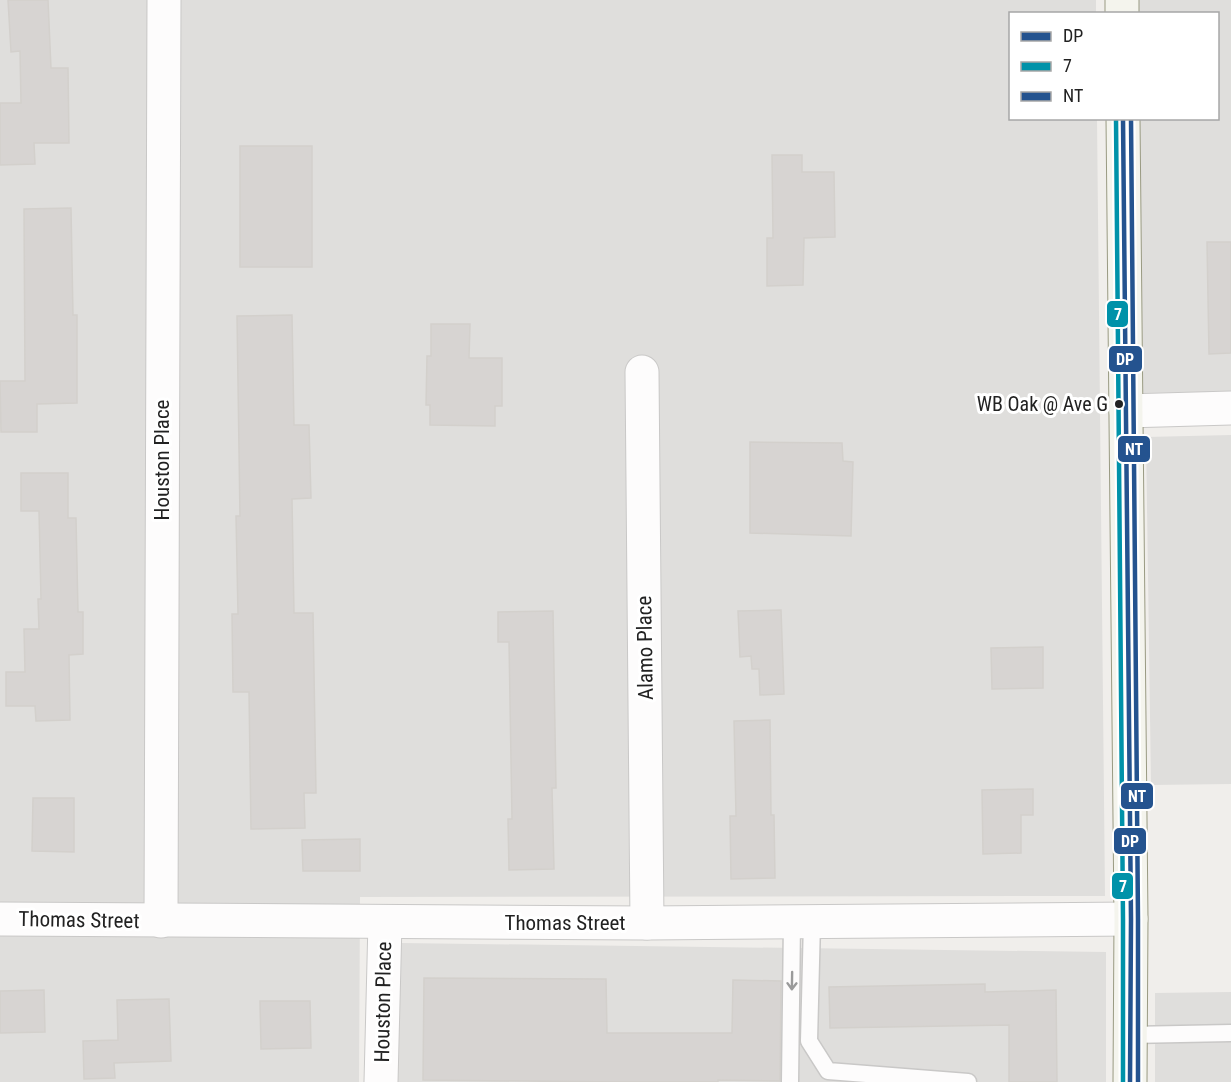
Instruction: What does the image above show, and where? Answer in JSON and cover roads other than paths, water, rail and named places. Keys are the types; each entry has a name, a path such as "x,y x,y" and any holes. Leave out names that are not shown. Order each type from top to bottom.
{"main road":[{"path":"1123,120 1131,919 1130,1082"}],"street":[{"name":"Houston Place","path":"161,921 164,0"},
{"name":"Alamo Place","path":"642,372 647,923"},
{"path":"1126,411 1231,408"},
{"name":"Thomas Street","path":"0,919 647,923 1131,919"},
{"name":"Houston Place","path":"381,1082 385,922"}],"lane":[{"path":"790,1082 802,922"},
{"path":"802,922 809,1041 828,1071 968,1082"},
{"path":"1130,1035 1231,1033"}],"place":[{"name":"WB Oak @ Ave G","path":"1119,404"}]}
